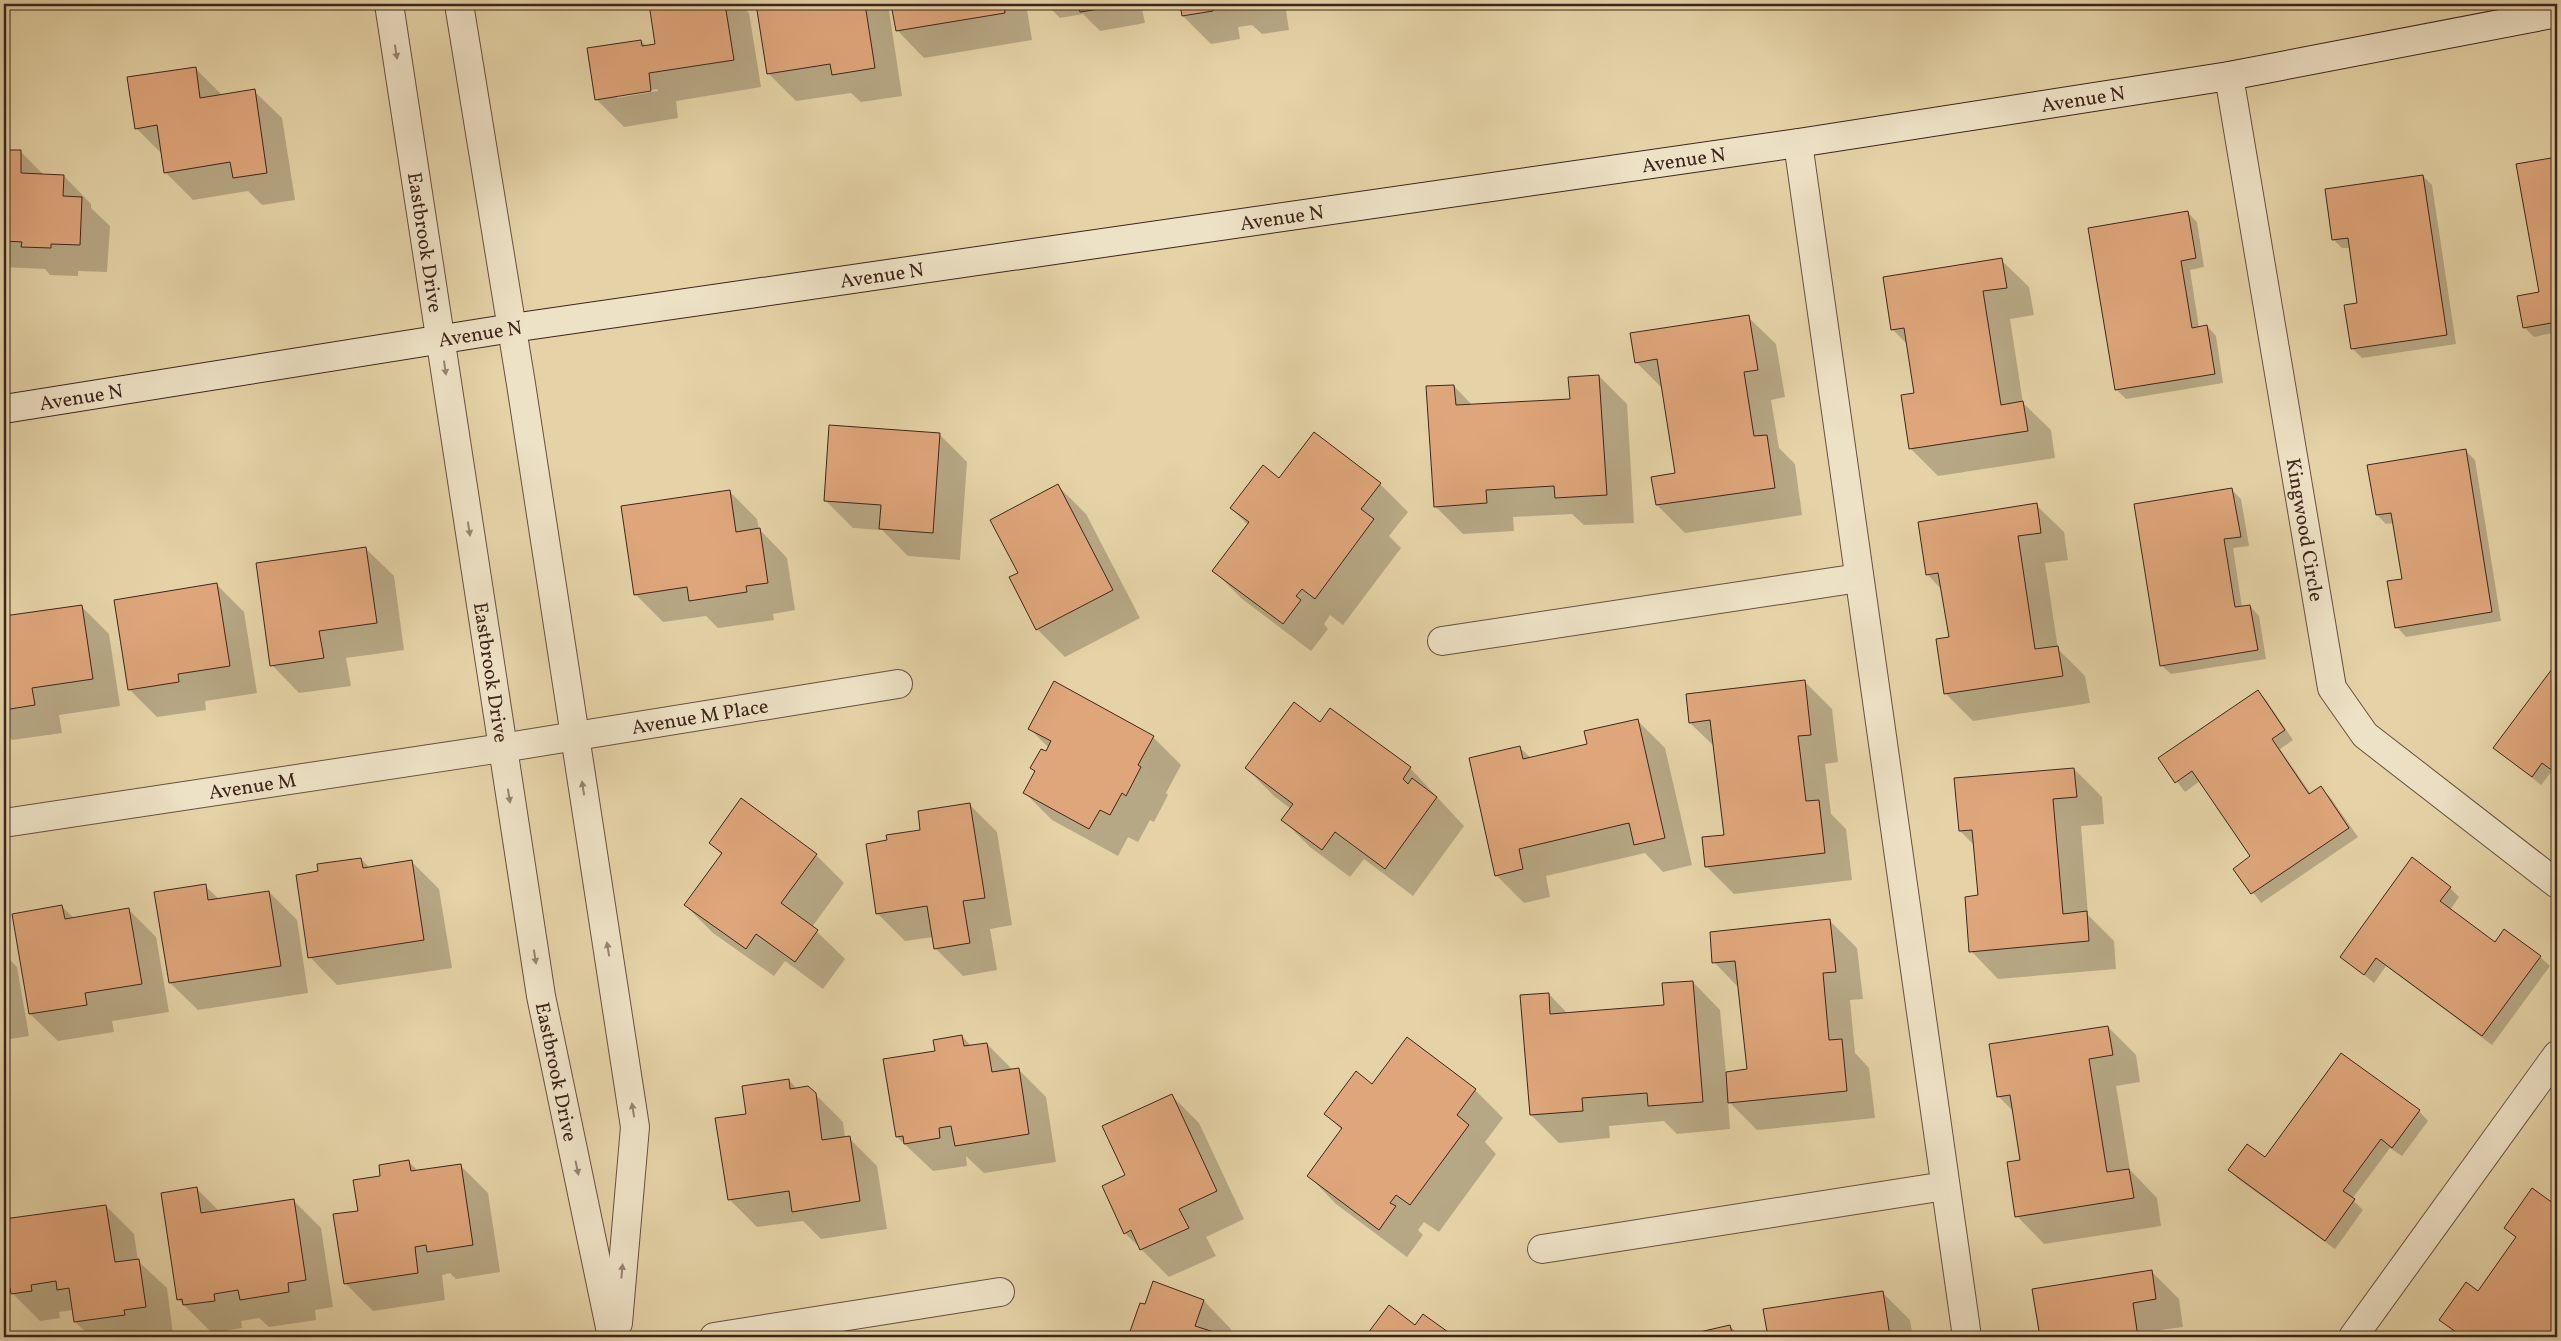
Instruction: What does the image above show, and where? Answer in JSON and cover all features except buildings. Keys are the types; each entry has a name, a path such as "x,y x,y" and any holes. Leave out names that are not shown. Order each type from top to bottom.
{"street":[{"name":"Eastbrook Drive","path":"388,4 541,996 612,1337"},
{"path":"459,4 512,328 636,1127 616,1337"},
{"name":"Avenue N","path":"4,409 512,328 1798,144 2229,76 2557,13"},
{"name":"Kingwood Circle","path":"2229,76 2332,688 2365,735 2557,884"},
{"path":"1798,144 1967,1337"},
{"path":"1442,641 1859,578"},
{"name":"Avenue M Place","path":"502,748 898,684"},
{"name":"Avenue M","path":"4,823 502,748"},
{"path":"2353,1337 2557,1055"},
{"path":"1542,1249 1945,1186"},
{"path":"714,1337 1000,1292"}]}
